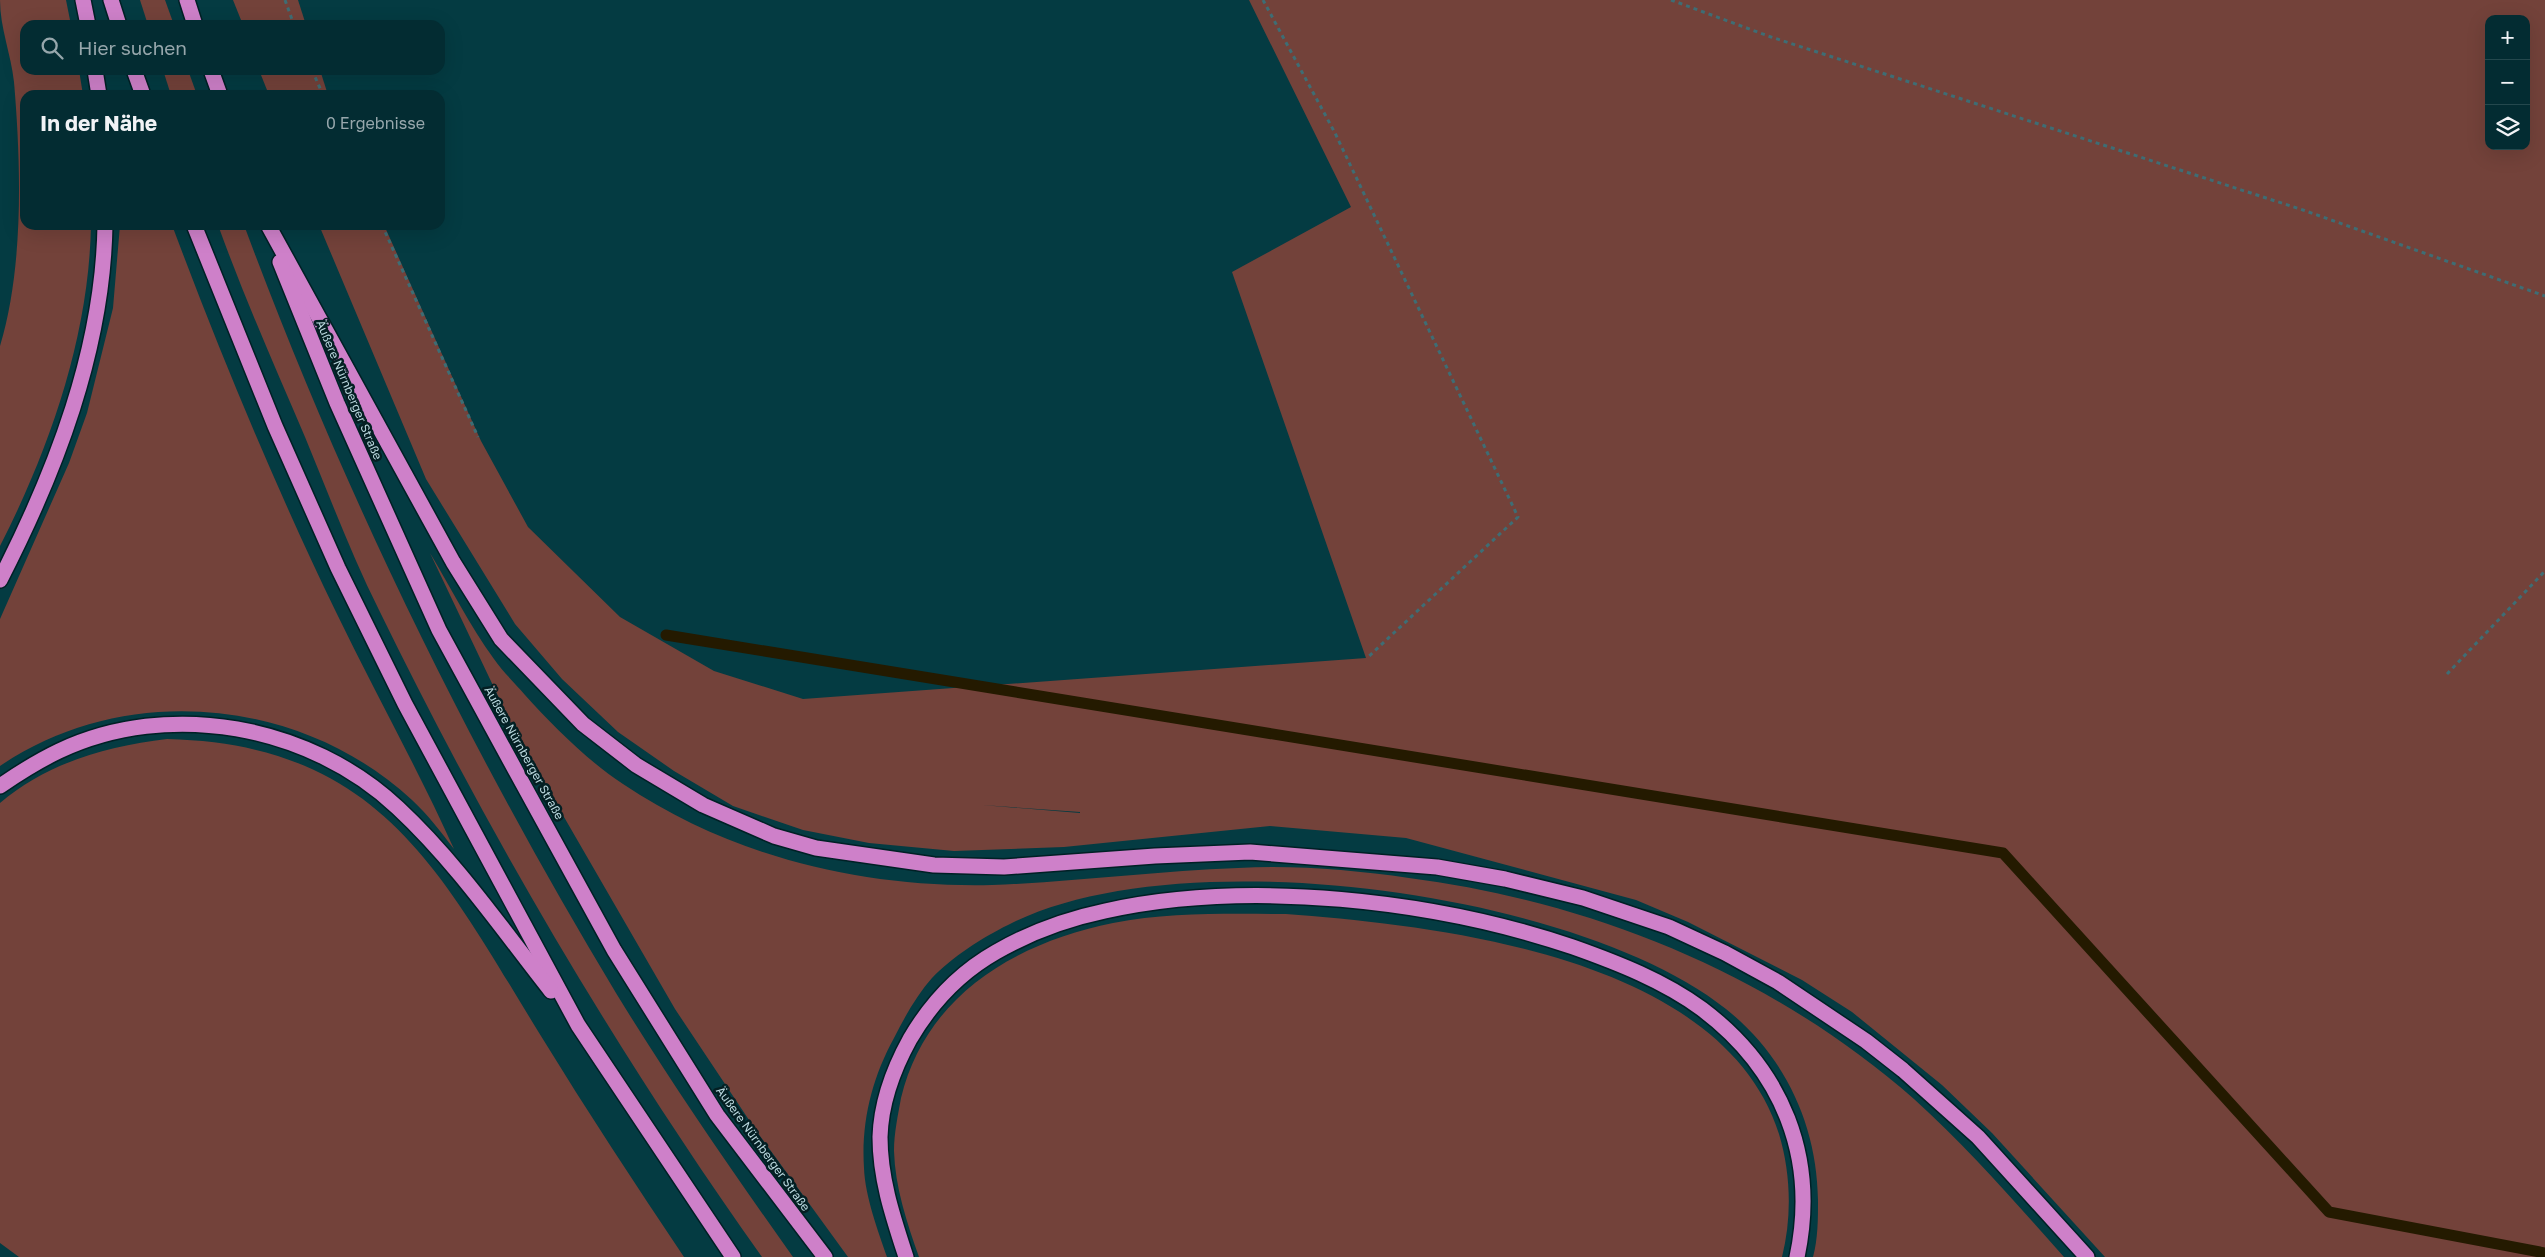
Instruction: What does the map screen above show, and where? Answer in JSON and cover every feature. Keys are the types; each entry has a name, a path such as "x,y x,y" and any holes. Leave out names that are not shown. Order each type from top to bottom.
{"highway":[{"path":"84,0 87,20"},
{"path":"111,0 117,20"},
{"path":"188,0 194,20"},
{"path":"96,75 98,90"},
{"path":"136,75 141,90"},
{"path":"213,75 218,90"},
{"path":"0,580 18,544 67,428 93,328 101,282 105,230"},
{"path":"196,230 275,426 338,568 405,704 578,1025"},
{"name":"Äußere Nürnberger Straße","path":"269,230 292,295 337,403 444,638 614,950 717,1115 825,1257"},
{"path":"270,230 476,603 501,639 583,724 636,765 703,805 774,836 816,848 934,865 1004,867 1082,863 1155,856 1250,852 1437,867 1505,879 1583,898 1669,927 1726,953 1778,982 1866,1041 1903,1070 1978,1137 2087,1257"},
{"path":"0,786 29,767 60,751 93,739 138,728 200,724 250,731 299,746 325,757 364,781 397,807 456,871 578,1025 733,1257"},
{"path":"906,1257 888,1201 881,1164 880,1134 891,1080 903,1051 935,1002 955,981 995,952 1029,935 1075,918 1105,910 1151,903 1197,898 1263,897 1305,897 1377,905 1436,913 1502,926 1597,956 1632,970 1683,996 1703,1010 1738,1042 1759,1065 1779,1096 1796,1142 1803,1174 1802,1236 1797,1257"}],"path":[{"path":"285,0 292,20"},
{"path":"1262,0 1335,133 1518,518 1367,658"},
{"path":"1671,0 1780,40 2303,210 2545,296"},
{"path":"314,75 321,90"},
{"path":"384,230 478,438"},
{"path":"2447,674 2545,571"}],"shaded area":[{"path":"0,0 66,0 70,20 20,20 20,75 80,75 82,90 20,90 20,230 91,230 89,267 83,308 75,350 64,390 35,470 0,546 0,346 8,315 17,249 19,181 14,82 0,10"},
{"path":"140,0 165,0 172,20 146,20"},
{"path":"233,0 298,0 304,20 241,20"},
{"path":"1249,0 2545,0 2545,1257 2105,1257 1992,1133 1942,1085 1852,1012 1802,980 1688,922 1636,900 1406,838 1270,826 1064,847 954,851 869,843 803,830 733,806 674,771 618,732 562,679 515,624 426,479 321,230 386,230 481,441 528,527 620,617 714,671 803,699 1366,658 1232,272 1351,207","holes":["982,805 1080,812 1080,813"]},
{"path":"165,75 190,75 195,90 169,90"},
{"path":"261,75 322,75 326,90 267,90"},
{"path":"120,230 174,230 229,372 270,469 336,612 426,789 454,849 412,800 368,766 319,740 267,722 212,712 157,712 102,721 49,739 0,766 0,619 69,463 87,413 113,308"},
{"path":"220,230 246,230 282,325 366,521 412,618 510,808 562,901 637,1027 702,1126 793,1257 762,1257 656,1102 557,942 510,860 421,694 369,589 238,279"},
{"path":"430,553 494,659 559,731 597,765 623,784 665,809 708,831 753,849 800,863 847,874 895,881 943,885 992,885 1207,869 1281,867 1324,869 1388,875 1478,889 1546,905 1613,926 1678,951 1741,981 1802,1016 1859,1055 1914,1099 1953,1137 2064,1257 1813,1257 1817,1236 1818,1200 1812,1145 1804,1119 1794,1094 1781,1070 1747,1028 1726,1009 1660,968 1575,934 1479,907 1375,890 1270,882 1170,884 1081,899 998,930 968,948 940,970 916,999 886,1053 874,1085 866,1117 864,1134 865,1179 872,1213 887,1257 848,1257 757,1132 675,1009 516,734"},
{"path":"167,739 241,747 302,765 353,792 397,829 435,872 471,922 576,1092 684,1257 19,1257 0,1243 0,803 37,777 58,767 122,746"},
{"path":"1200,914 1286,914 1421,929 1496,942 1570,962 1640,990 1700,1027 1748,1074 1779,1134 1786,1164 1789,1196 1789,1211 1782,1257 919,1257 899,1191 894,1151 895,1131 901,1098 913,1062 931,1030 953,1003 980,979 1009,960 1042,944 1077,932 1134,919 1156,917"}],"waterway":[{"path":"666,635 2003,853 2329,1212 2545,1253"}]}
